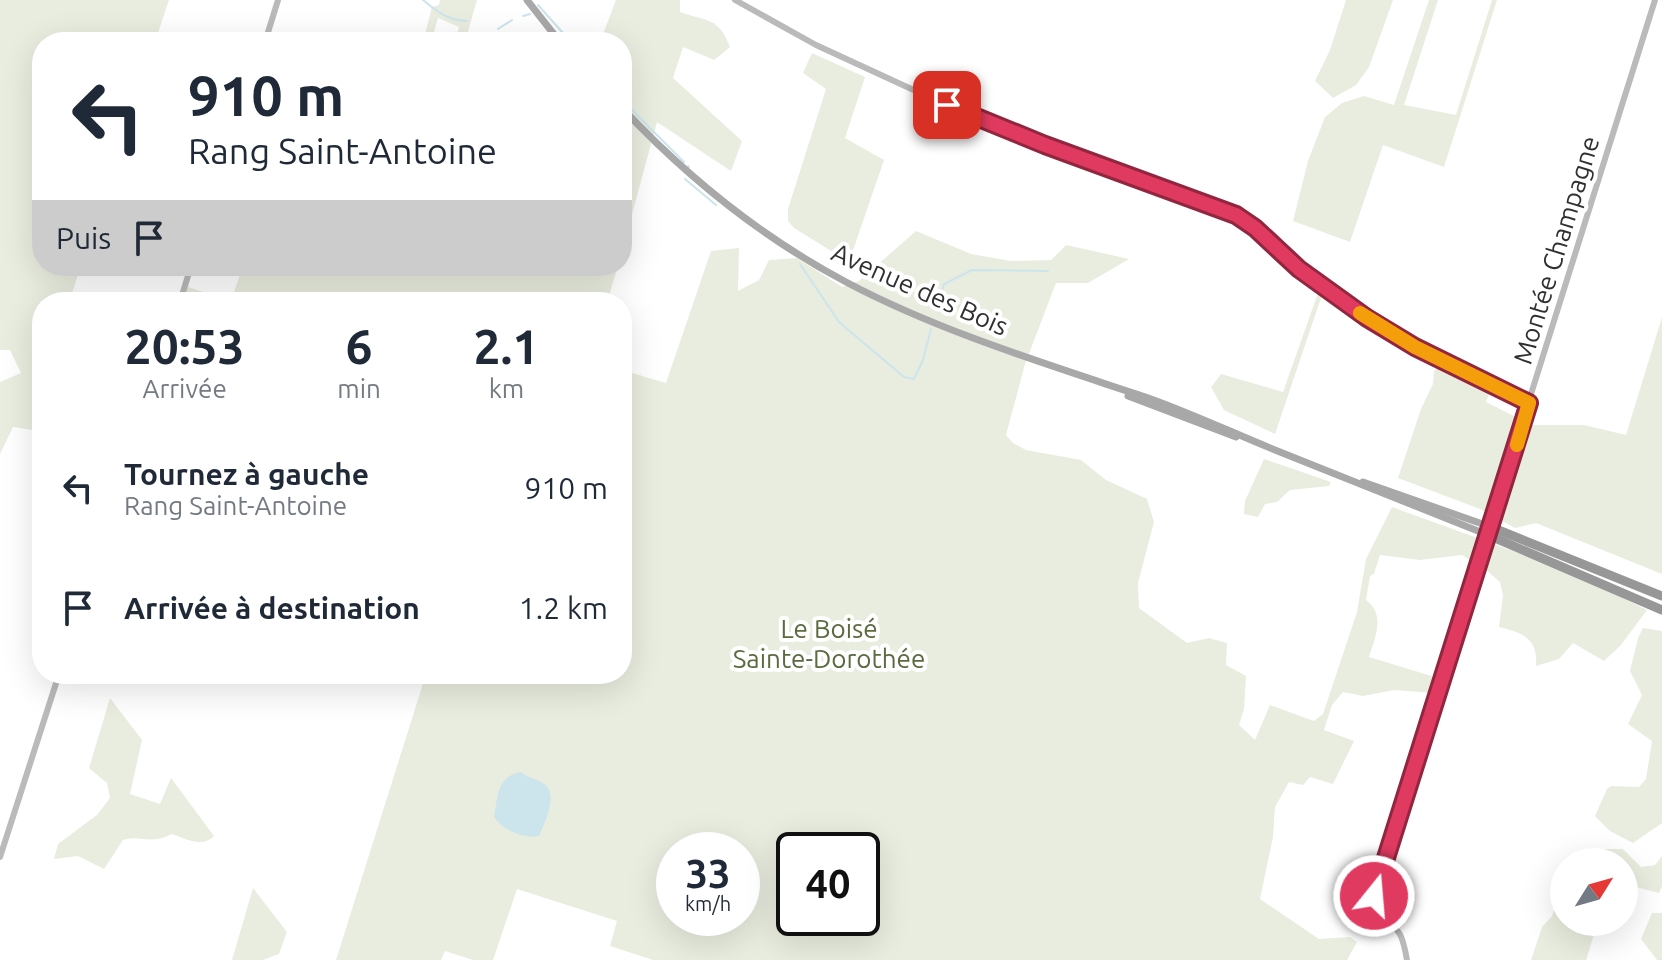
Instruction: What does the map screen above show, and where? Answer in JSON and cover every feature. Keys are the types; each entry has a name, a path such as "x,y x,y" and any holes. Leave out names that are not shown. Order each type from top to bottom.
{"highway":[{"path":"1490,531 1662,595"},
{"path":"1490,531 1662,610"}],"main road":[{"path":"527,0 552,32"},
{"name":"Avenue des Bois","path":"632,118 709,192 823,270 917,315 1108,386 1180,418 1271,448 1490,531"}],"street":[{"path":"268,32 278,0"},
{"path":"735,0 816,45 970,116 1236,215 1255,228 1299,269 1367,318 1415,347 1529,403"},
{"name":"Montée Champagne","path":"1407,960 1400,930 1375,910 1374,896 1655,0"},
{"path":"0,857 56,684"}],"green space":[{"path":"0,0 169,0 158,32 32,32 32,276 78,276 72,292 32,292 32,430 13,427 0,454 0,382 21,373 10,350 0,350"},
{"path":"440,0 477,0 468,32 458,32 459,27 438,18 434,32 426,32 432,7 439,5"},
{"path":"616,0 680,0 680,12 711,22 721,30 730,47 714,60 683,47 673,78 742,141 731,171 657,122 632,214 632,32 604,32"},
{"path":"1346,0 1393,0 1369,67 1356,85 1333,98 1315,81 1330,50"},
{"path":"1429,0 1438,0 1404,105 1456,115 1492,0 1497,0 1444,167 1383,145 1350,242 1293,221 1308,161 1325,117 1342,103 1364,96 1394,105"},
{"path":"812,53 865,77 845,138 884,160 849,262 794,228 788,221 788,209 826,89 803,73"},
{"name":"Le Boisé Sainte-Dorothée","path":"916,231 971,254 1011,261 1051,260 1066,245 1129,259 1088,283 1056,283 1025,364 1006,435 1026,450 1081,460 1106,480 1147,499 1154,522 1138,583 1139,608 1187,643 1209,638 1227,643 1226,665 1246,676 1244,709 1239,725 1255,740 1270,705 1314,721 1323,714 1357,612 1366,559 1392,507 1568,571 1647,610 1621,645 1604,661 1573,643 1559,659 1536,666 1532,643 1515,632 1499,627 1503,595 1500,582 1484,568 1462,555 1420,560 1380,555 1374,574 1370,576 1366,600 1376,613 1377,620 1369,657 1438,678 1434,693 1394,690 1363,696 1343,692 1332,705 1324,730 1354,741 1333,784 1310,777 1303,785 1289,782 1275,807 1273,837 1260,899 1319,939 1350,937 1357,942 1347,960 653,960 610,946 617,921 517,889 493,960 473,960 445,951 441,960 336,960 423,684 632,684 632,373 666,383 711,251 739,248 738,291 759,280 769,260 797,258 842,287 859,281"},
{"path":"240,276 615,276 610,292 234,292"},
{"path":"188,287 203,292 186,292"},
{"path":"1318,293 1322,295 1275,434 1224,410 1211,387 1221,374 1283,392"},
{"path":"1662,317 1662,574 1536,523 1515,528 1480,509 1398,478 1421,409 1433,384 1434,371 1441,363 1492,387 1486,402 1532,425 1584,425 1626,435"},
{"path":"1264,459 1331,482 1329,486 1290,490 1277,502 1265,504 1258,517 1244,514 1245,501"},
{"path":"1643,628 1662,631 1662,823 1633,843 1610,831 1595,816 1611,786 1639,787 1646,779 1652,741 1628,724 1642,695 1630,671"},
{"path":"110,698 142,740 130,794 160,804 171,778 214,836 209,840 194,841 172,834 151,840 123,840 104,869 78,856 54,859 58,844 97,815 110,798 107,783 89,768"},
{"path":"1662,856 1662,886 1659,893 1638,888 1638,864 1641,867 1655,865"},
{"path":"253,888 287,932 279,954 263,960 232,960"},
{"path":"1652,913 1662,913 1662,960 1657,960 1641,939"},
{"path":"1550,918 1550,936 1594,936 1586,960 1531,960 1542,927"}],"water":[{"path":"521,772 546,785 550,791 550,806 539,836 514,832 494,817 503,782"}],"waterway":[{"path":"423,0 449,17 467,21"},
{"path":"538,5 562,32"},
{"path":"523,16 530,14"},
{"path":"498,29 512,20"},
{"path":"632,110 684,162"},
{"path":"685,179 716,205"},
{"path":"800,264 839,322 904,377 914,379 923,360 931,329"},
{"path":"937,309 944,284 972,270 1048,271"}],"slow traffic":[{"path":"1360,313 1415,347 1529,403 1517,445"}],"route":[{"path":"947,105 1045,145 1236,215 1255,228 1299,269 1367,318 1415,347 1529,403 1374,896"}]}
